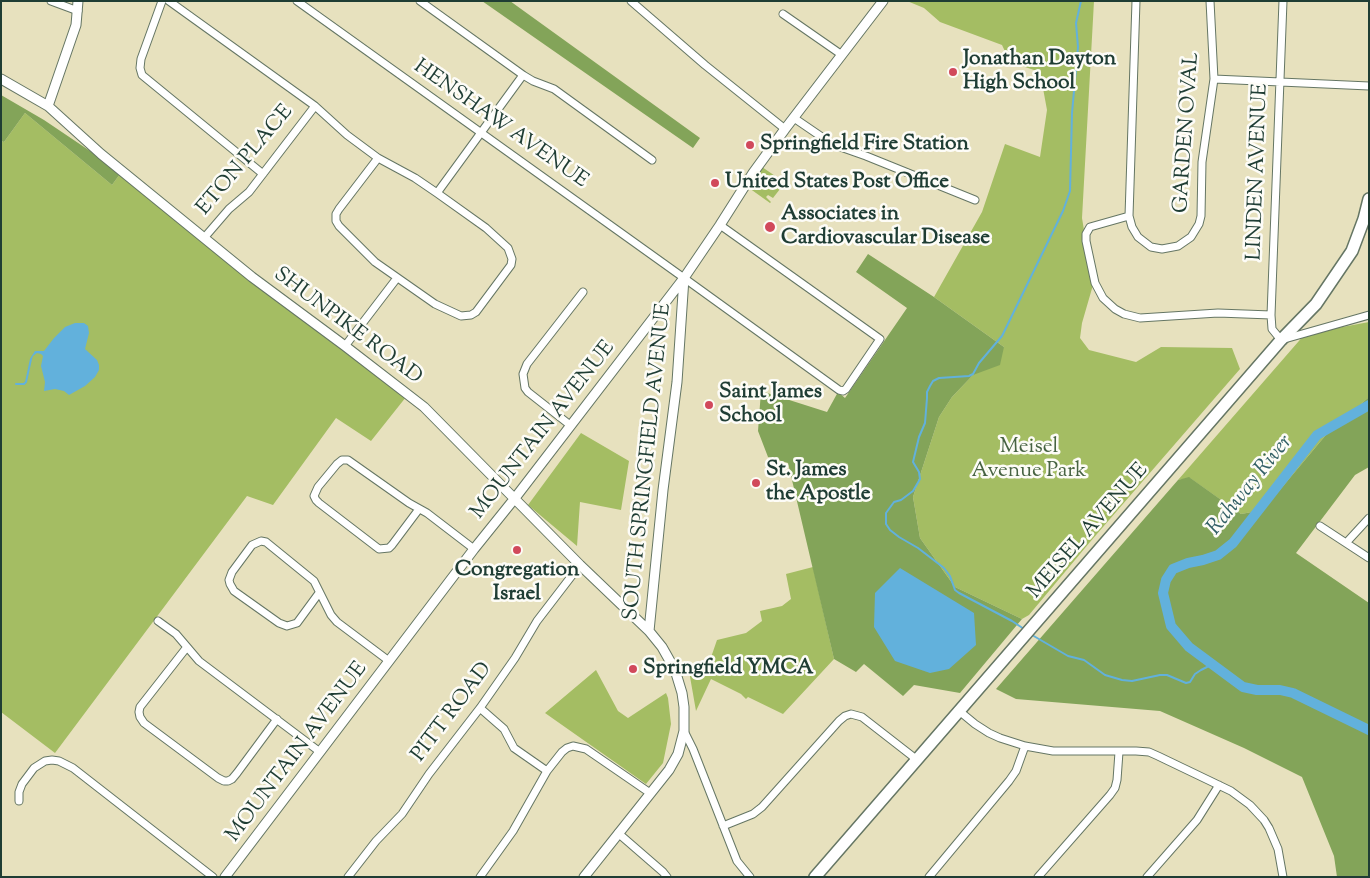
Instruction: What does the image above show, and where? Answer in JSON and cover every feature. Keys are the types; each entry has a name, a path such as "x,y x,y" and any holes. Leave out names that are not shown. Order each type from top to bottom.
{"main road":[{"name":"MEISEL AVENUE","path":"815,877 1281,340 1316,304 1352,251 1369,199"}],"street":[{"path":"51,1 78,11"},
{"path":"48,106 76,25 78,1"},
{"path":"162,1 141,59 140,68 142,75 263,174"},
{"path":"169,1 314,106 346,134 378,158 415,178 437,193 486,228 508,248 512,259 511,265 476,312 471,315 461,316 435,304 375,262 339,226 336,221 336,214 378,158"},
{"name":"HENSHAW AVENUE","path":"297,1 839,390 843,391 846,389 880,339 720,225"},
{"path":"420,1 522,75 554,89 652,160"},
{"path":"631,1 705,65 785,129"},
{"name":"MOUNTAIN AVENUE","path":"225,877 474,549 684,278 785,129 842,55 875,5 883,1"},
{"name":"GARDEN OVAL","path":"1136,1 1129,216 1132,227 1138,237 1144,243 1158,249 1170,249 1191,238 1201,216 1202,162 1214,80 1210,1"},
{"name":"LINDEN AVENUE","path":"1281,340 1272,329 1271,315 1283,1"},
{"path":"783,14 842,55"},
{"path":"437,193 522,75"},
{"name":"SHUNPIKE ROAD","path":"1,79 48,106 101,154 252,277 424,407 649,631"},
{"path":"1214,80 1369,86"},
{"name":"ETON PLACE","path":"204,238 229,209 249,192 314,106"},
{"path":"794,118 832,144 975,200"},
{"path":"1129,216 1090,227 1086,234 1095,283 1103,298 1114,309 1140,318 1218,313 1271,315"},
{"path":"345,346 397,278"},
{"name":"SOUTH SPRINGFIELD AVENUE","path":"584,877 669,770 678,754 684,731 684,706 675,670 662,647 649,631 663,490 677,382 684,278"},
{"path":"570,425 528,392 525,388 523,374 527,364 582,292"},
{"path":"1281,340 1369,315"},
{"path":"420,509 389,548 379,549 319,503 314,496 337,464 342,460 348,460 409,503 420,509 427,513 474,549"},
{"path":"1346,543 1369,518"},
{"path":"1320,526 1369,558"},
{"path":"319,593 297,623 287,626 279,623 234,591 229,580 232,572 252,546 261,541 266,542 314,581 331,615 337,622 389,661"},
{"name":"PITT ROAD","path":"348,877 376,841 402,814 429,774 480,708 515,658 537,621 580,564"},
{"path":"158,621 176,634 199,660 320,752"},
{"path":"187,648 140,708 140,717 144,723 218,778 228,781 237,773 277,719"},
{"path":"480,708 504,729 514,748 547,771"},
{"path":"958,710 975,724 1000,738 1025,746 1053,751 1149,752 1231,791 1250,805 1269,828 1278,849 1283,877"},
{"path":"723,826 753,814 762,807 845,716 851,714 862,717 916,759"},
{"path":"684,731 693,749 737,861 750,877"},
{"path":"480,877 513,831 547,771 567,748 578,746 586,749 650,792"},
{"path":"929,877 1009,782 1016,771 1025,746"},
{"path":"1038,877 1115,788 1119,752"},
{"path":"18,801 22,784 34,768 45,761 60,761 73,768 213,877"},
{"path":"1147,877 1197,820 1219,785"},
{"path":"618,833 667,877"}],"green space":[{"path":"482,1 510,1 700,138 693,148"},
{"name":"Meisel Avenue Park","path":"907,1 1094,1 1082,218 1093,285 1082,323 1080,338 1089,350 1136,362 1161,347 1232,348 1240,369 1029,615 1022,619 955,587 920,538 913,497 939,417 952,397 1004,347 934,297 982,212 1005,144 1040,157 1047,110 1040,72 1010,62 1002,45 940,22 924,8"},
{"path":"1,95 44,120 96,155 120,174 112,185 25,113 4,142 1,141"},
{"path":"25,113 112,185 120,174 406,397 371,441 336,418 273,505 247,496 55,753 1,712 1,141 4,142"},
{"path":"762,167 784,182 782,184 778,181 775,184 780,189 773,198 768,195 766,197 770,203 749,188"},
{"path":"868,254 934,297 1004,347 1000,365 973,375 952,397 939,417 913,497 920,538 955,587 1022,619 960,693 914,685 903,696 864,664 856,672 834,659 788,463 768,457 758,431 761,391 827,412 838,392 845,398 907,308 856,272"},
{"path":"1369,322 1369,397 1325,436 1263,510 1241,514 1190,478 1178,480 1305,334"},
{"path":"1369,397 1369,467 1355,475 1296,553 1369,603 1369,877 1337,877 1334,856 1302,777 1244,748 1160,711 1016,699 996,689 1178,480 1189,477 1241,514 1263,510 1325,436"},
{"path":"581,433 629,461 621,510 580,502 577,546 528,505"},
{"path":"813,567 834,659 783,714 748,697 746,699 741,694 711,679 696,711 689,671 685,664 708,666 717,640 746,633 762,621 760,611 782,606 791,599 786,574"},
{"path":"596,670 618,711 628,718 666,693 671,724 663,763 646,784 545,713"}],"water":[{"path":"75,323 84,323 88,326 89,333 85,349 97,360 99,370 95,377 85,386 69,395 64,391 55,389 44,391 45,382 41,366 43,356 37,353 30,360 31,357 35,351 44,351 65,327"},
{"path":"900,568 974,613 976,645 949,669 930,673 895,661 874,627 875,593"}],"waterway":[{"path":"1024,629 955,590 950,576 944,568 890,530 886,524 886,513 894,502 901,500 913,491 920,479 919,472 913,462 919,437 925,423 927,392 930,386 933,381 939,378 969,376 973,374 979,363 1002,336 1063,211 1070,191 1072,113 1078,47 1076,23 1081,1"},
{"path":"16,384 24,384 26,382 31,359"},
{"name":"Rahway River","path":"1369,405 1317,435 1233,543 1218,555 1173,569 1166,580 1163,593 1171,626 1189,647 1243,687 1293,693 1369,730"},
{"path":"1032,635 1068,656 1084,660 1105,675 1122,680 1132,681 1167,675 1186,683 1190,682 1195,674 1213,664"}],"place":[{"name":"Jonathan Dayton High School","path":"953,72"},
{"name":"Springfield Fire Station","path":"750,145"},
{"name":"United States Post Office","path":"715,183"},
{"name":"Associates in Cardiovascular Disease","path":"770,227"},
{"name":"Saint James School","path":"709,405"},
{"name":"St. James the Apostle","path":"756,483"},
{"name":"Congregation Israel","path":"517,550"},
{"name":"Springfield YMCA","path":"633,669"}]}
